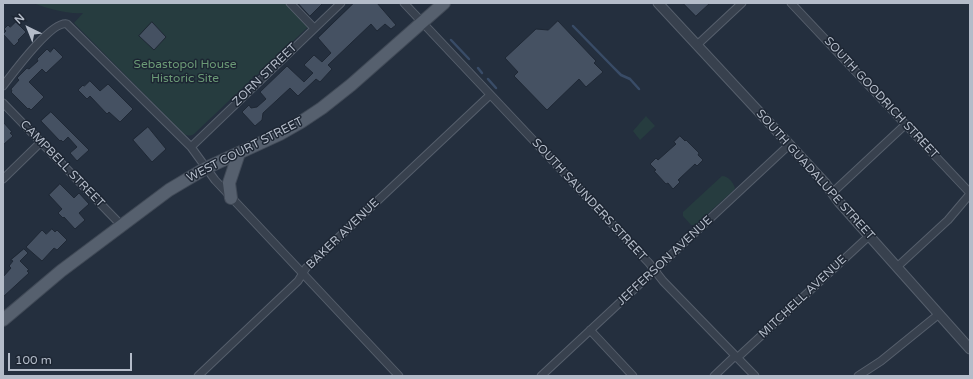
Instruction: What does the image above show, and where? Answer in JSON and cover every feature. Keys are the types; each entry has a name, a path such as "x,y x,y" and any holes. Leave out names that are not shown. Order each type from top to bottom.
{"main road":[{"name":"WEST COURT STREET","path":"3,320 61,271 169,190 206,168 280,134 322,108 351,85 444,3"},
{"path":"231,198 229,183 239,153"}],"street":[{"path":"290,3 314,28"},
{"name":"ZORN STREET","path":"191,147 341,3"},
{"name":"SOUTH SAUNDERS STREET","path":"404,3 755,376"},
{"name":"SOUTH GUADALUPE STREET","path":"658,3 825,183 869,236 970,349"},
{"path":"697,45 742,3"},
{"name":"SOUTH GOODRICH STREET","path":"791,3 970,194"},
{"path":"3,86 42,39 60,24 64,23 73,29 191,147 215,180 231,198 399,376"},
{"name":"BAKER AVENUE","path":"198,376 298,281 306,268 490,95"},
{"name":"CAMPBELL STREET","path":"3,103 121,225"},
{"path":"832,193 906,124"},
{"path":"3,179 41,142"},
{"name":"JEFFERSON AVENUE","path":"541,376 789,145"},
{"path":"897,267 948,220 970,194"},
{"name":"MITCHELL AVENUE","path":"714,376 869,236"},
{"path":"858,376 881,361 939,314"},
{"path":"590,330 633,376"}],"green space":[{"name":"Sebastopol House Historic Site","path":"33,3 285,3 309,26 255,77 253,76 252,79 194,134 188,135 184,134 74,23 83,13 58,11"},
{"path":"646,116 655,126 640,140 633,131"},
{"path":"722,176 728,178 732,182 735,188 734,190 695,225 691,225 683,216 683,212"}],"building":[{"path":"298,3 323,3 310,16"},
{"path":"354,3 377,3 396,25 391,29 385,24 377,31 371,24 328,65 332,69 320,82 316,79 298,96 290,88 263,113 262,120 255,126 242,112 249,105 251,108 257,107 266,99 260,92 287,66 304,82 313,73 304,65 314,55 322,62 331,53 318,38"},
{"path":"683,3 710,3 696,16"},
{"path":"558,21 596,61 594,63 603,72 586,87 579,79 547,110 514,76 518,72 505,58 536,29 548,30"},
{"path":"16,22 26,32 14,46 3,34 6,31 4,29 8,25 10,27"},
{"path":"152,22 166,37 154,50 139,36"},
{"path":"54,48 63,57 46,73 42,69 29,82 44,97 31,110 29,108 28,109 11,92 11,89 19,80 17,78 27,68 29,69 38,61 37,59 47,49 50,52"},
{"path":"90,81 100,91 108,84 133,109 120,122 109,112 107,114 90,96 87,99 78,90"},
{"path":"51,112 89,150 77,161 70,153 77,147 68,137 63,142 61,140 60,141 41,121"},
{"path":"3,122 12,132 10,133 13,136 3,145"},
{"path":"148,127 166,149 152,162 133,140"},
{"path":"680,136 699,153 698,155 703,160 697,166 695,164 678,180 680,182 673,189 654,171 656,170 650,164 656,158 658,160 676,144 674,142"},
{"path":"60,184 74,198 79,193 89,204 79,213 85,220 75,229 58,213 62,209 49,195"},
{"path":"52,229 55,232 57,230 67,240 57,250 54,248 42,261 26,247 42,230 46,234"},
{"path":"24,249 28,253 20,261 29,270 27,271 29,273 3,297 3,277 11,268 9,266 13,261 11,260"}],"waterway":[{"path":"573,26 621,75 630,79 639,89"},
{"path":"451,40 469,59"},
{"path":"478,68 482,73"},
{"path":"488,79 496,88"}]}
